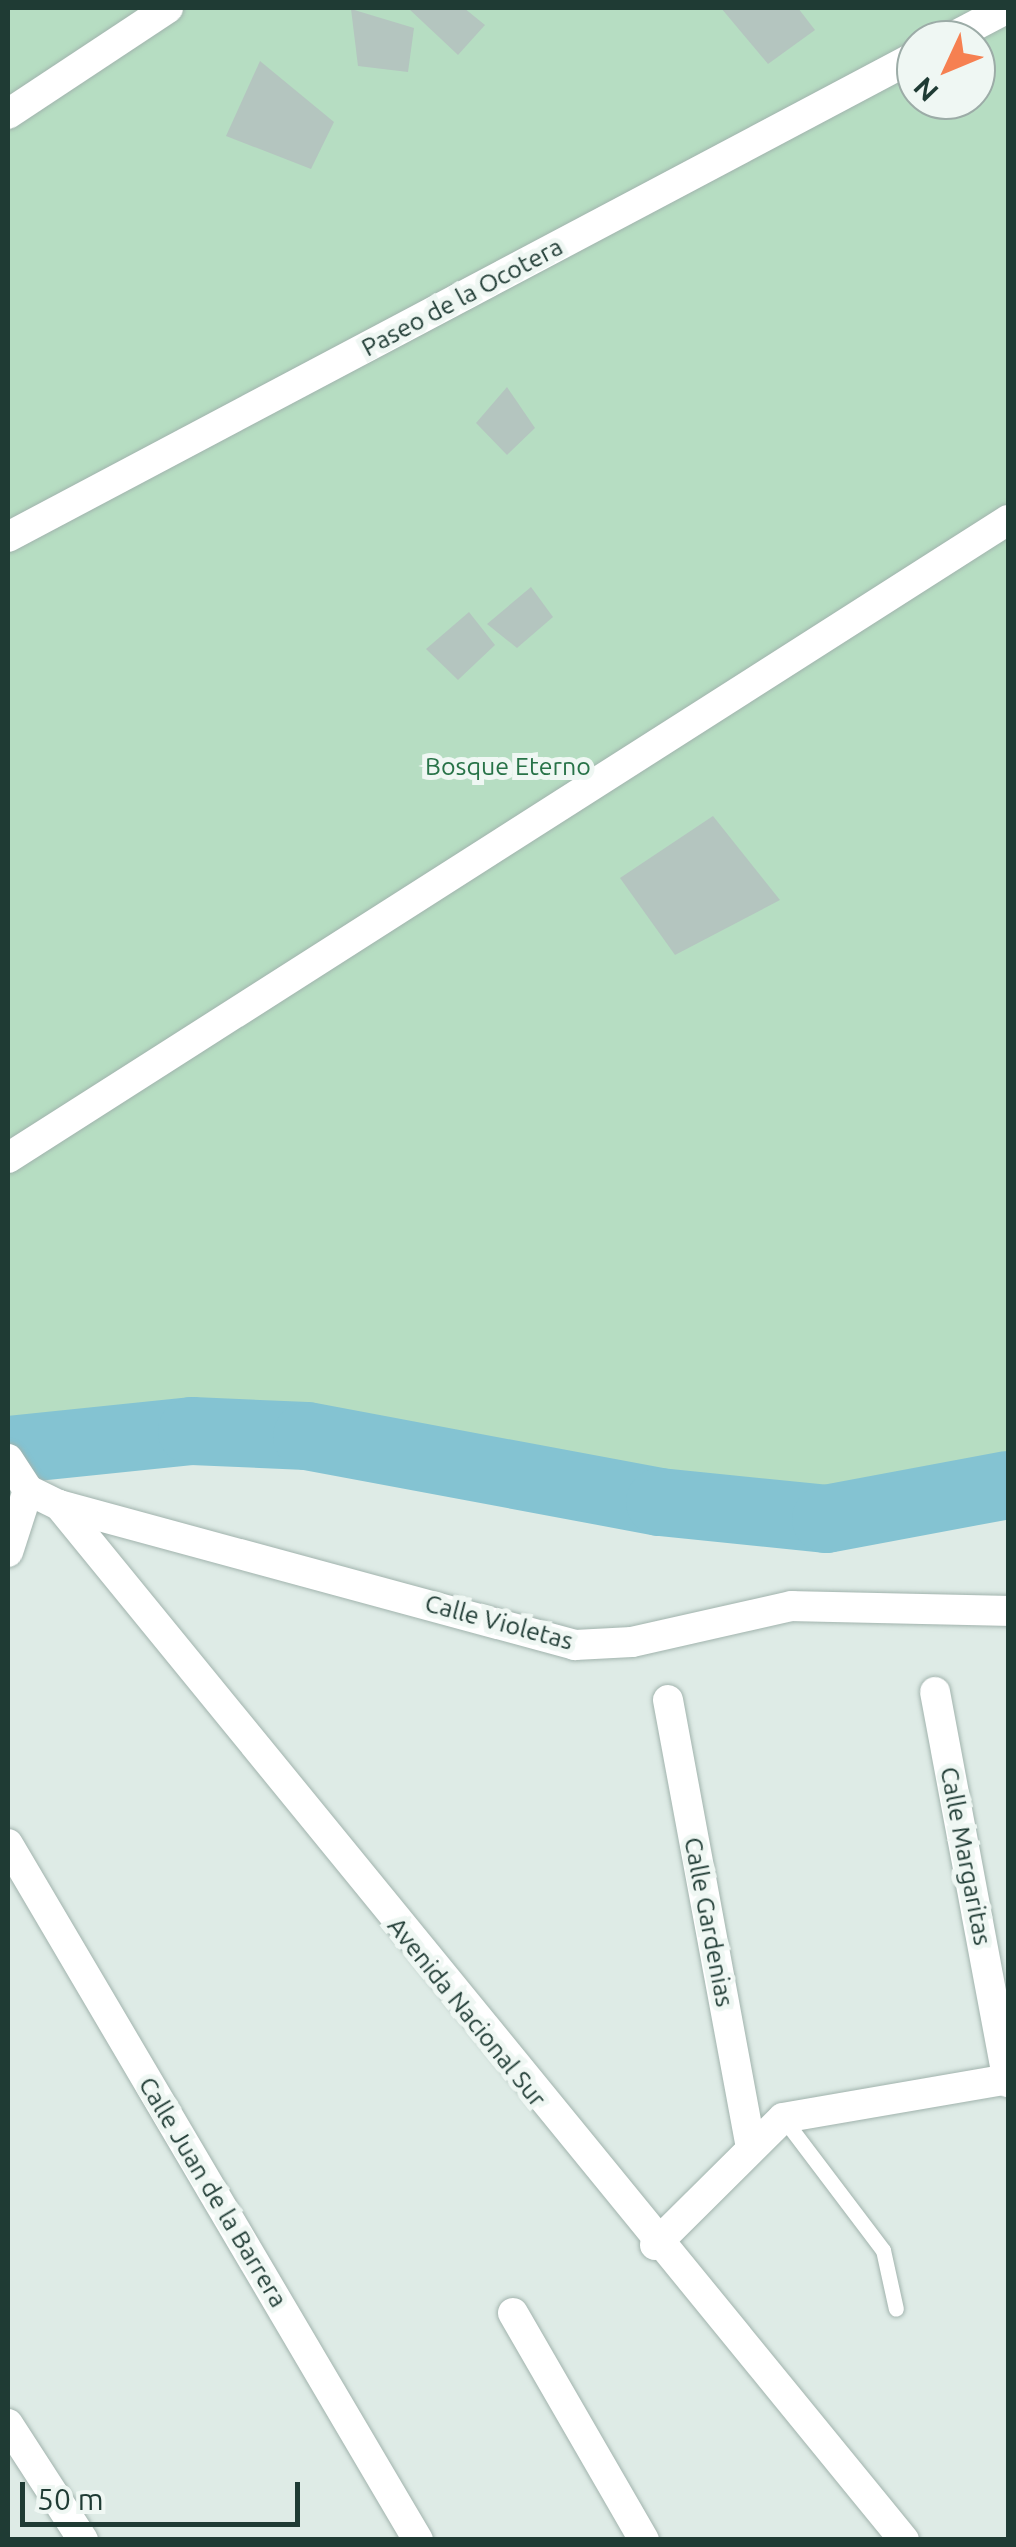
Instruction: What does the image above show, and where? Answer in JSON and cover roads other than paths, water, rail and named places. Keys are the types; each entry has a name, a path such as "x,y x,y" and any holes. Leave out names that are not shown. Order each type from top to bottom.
{"street":[{"path":"8,114 168,8"},
{"path":"985,20 1008,8"},
{"name":"Paseo de la Ocotera","path":"8,537 896,67"},
{"path":"8,1158 1008,520"},
{"path":"8,1552 16,1471"},
{"name":"Avenida Nacional Sur","path":"16,1471 59,1505 655,2245 904,2540"},
{"name":"Calle Violetas","path":"59,1505 575,1645 632,1642 792,1606 1008,1611"},
{"name":"Calle Margaritas","path":"935,1692 1008,2081"},
{"name":"Calle Gardenias","path":"668,1700 750,2144"},
{"name":"Calle Juan de la Barrera","path":"8,1844 418,2540"},
{"path":"655,2245 750,2144 783,2118 1008,2081"},
{"path":"513,2313 644,2540"},
{"path":"8,2424 83,2540"}],"lane":[{"path":"783,2118 884,2250 896,2308"}],"waterway":[{"path":"8,1450 192,1431 307,1436 660,1502 826,1519 1008,1485"}],"park label":[{"name":"Bosque Eterno","path":"508,766"}]}
